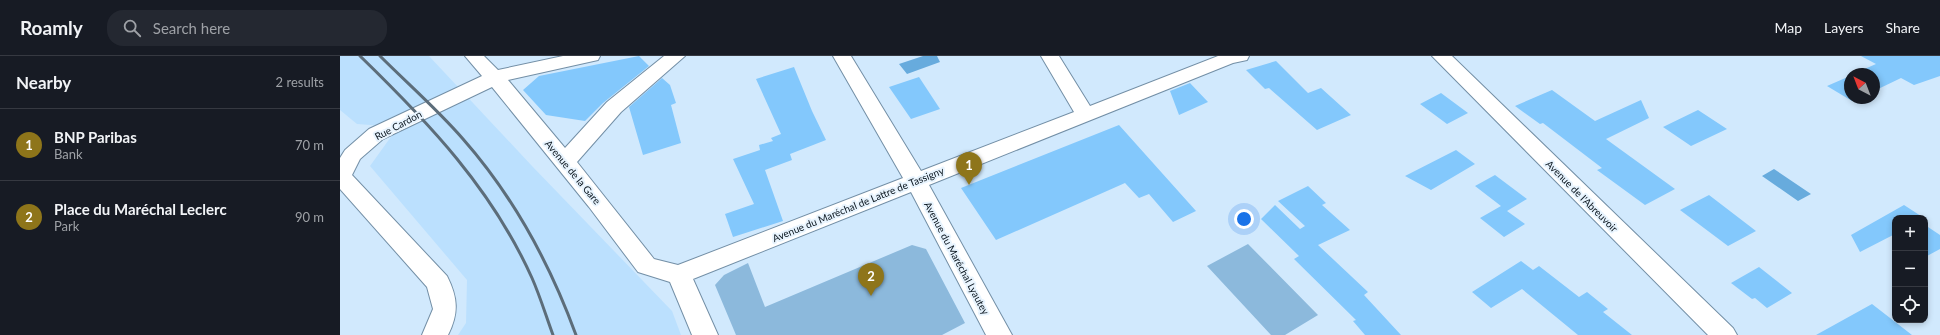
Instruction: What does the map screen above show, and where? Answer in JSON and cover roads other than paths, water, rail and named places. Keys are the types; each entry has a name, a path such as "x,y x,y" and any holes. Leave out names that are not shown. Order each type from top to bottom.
{"street":[{"name":"Avenue de la Gare","path":"474,56 495,78 564,163 597,200 646,266 679,275"},
{"name":"Rue Cardon","path":"435,335 445,309 438,283 341,176 352,155 376,134 495,78 512,72 591,56"},
{"path":"564,163 614,106 676,56"},
{"name":"Avenue du Maréchal Lyautey","path":"842,56 916,181 999,335"},
{"path":"1050,56 1086,114"},
{"name":"Avenue de l'Abreuvoir","path":"1441,56 1724,335"},
{"name":"Avenue du Maréchal de Lattre de Tassigny","path":"679,275 1230,57"},
{"path":"679,275 705,335"}],"railway":[{"path":"360,56 434,132 478,186 498,215 516,246 535,285 553,335"},
{"path":"380,56 453,128 499,184 529,232 542,257 555,283 576,335"}],"place":[{"name":"BNP Paribas","path":"969,185"},
{"name":"Place du Maréchal Leclerc","path":"871,296"}]}
